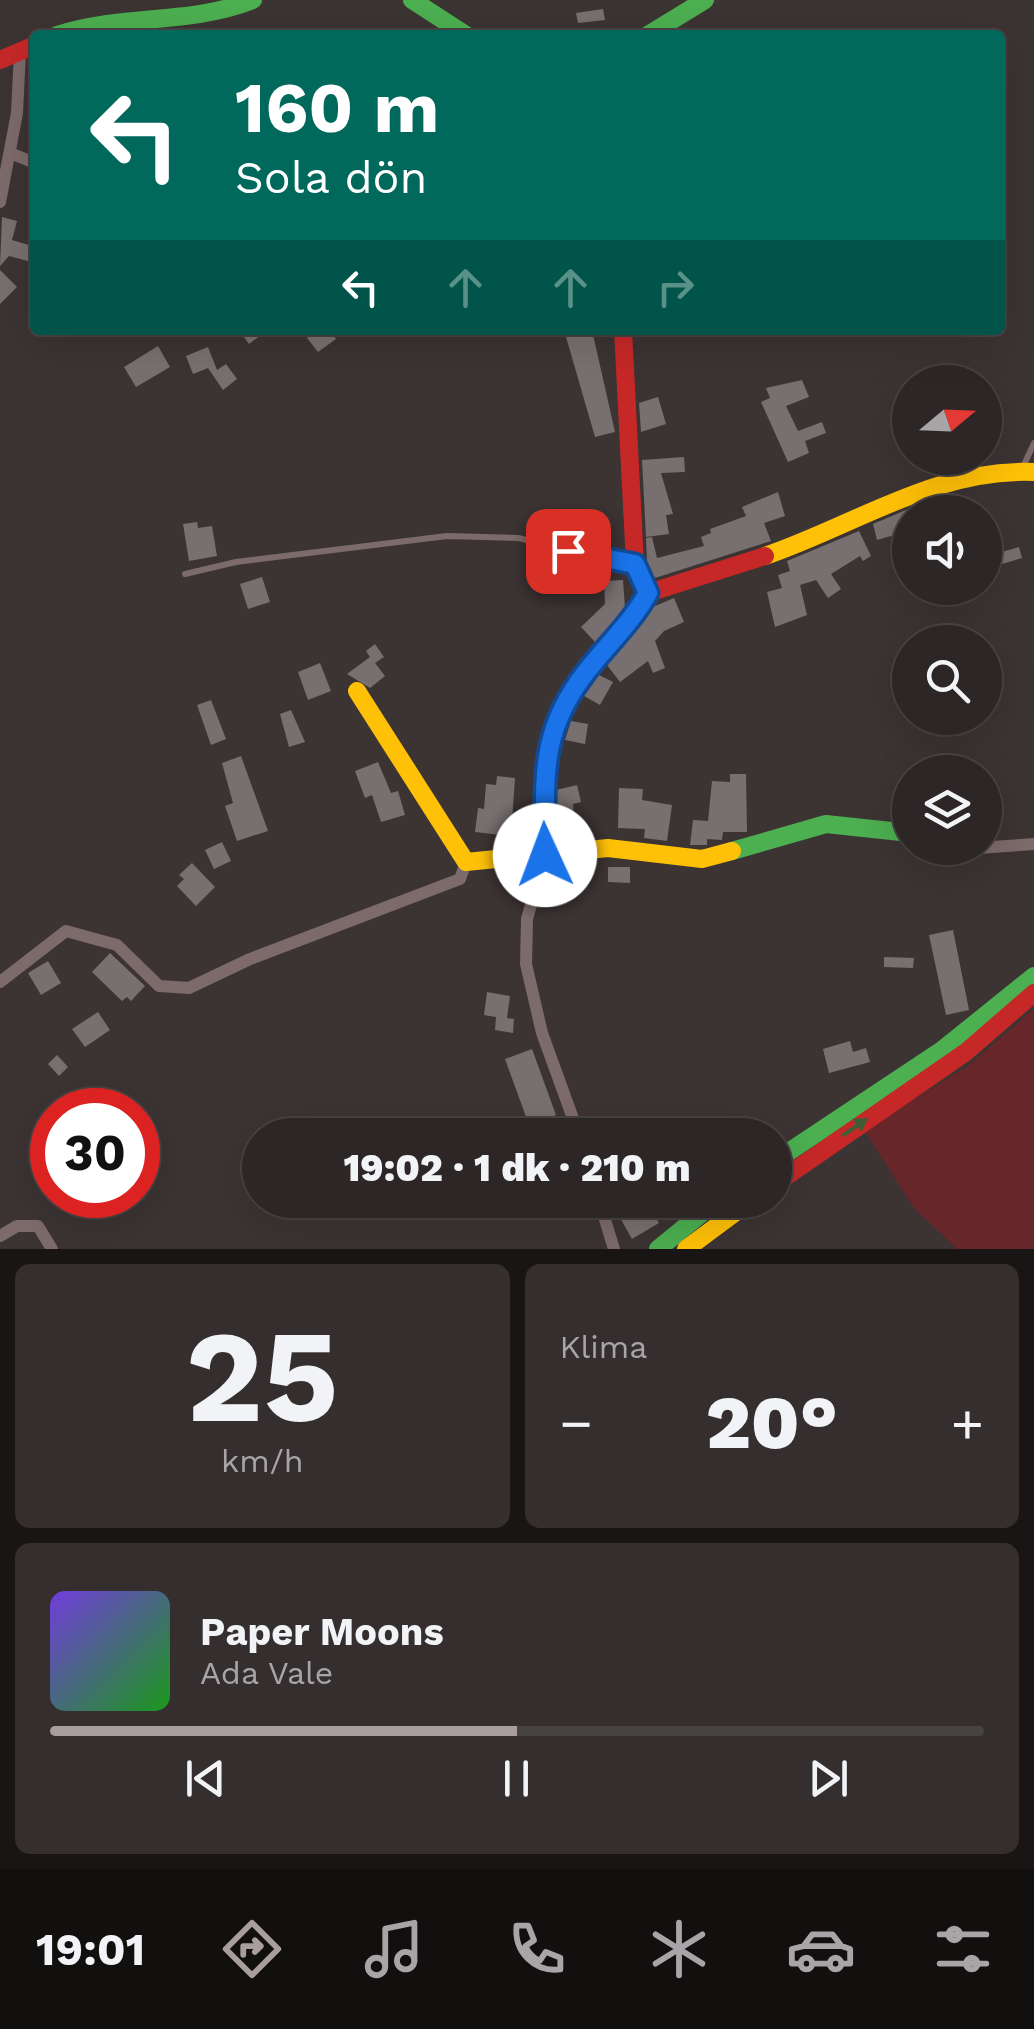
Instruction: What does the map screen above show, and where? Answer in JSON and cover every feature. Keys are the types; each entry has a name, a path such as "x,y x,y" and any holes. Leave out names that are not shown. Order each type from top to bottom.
{"street":[{"path":"77,30 117,20 207,16 254,0"},
{"path":"412,0 454,30"},
{"path":"656,30 705,0"},
{"path":"0,60 27,48"},
{"path":"0,202 27,48"},
{"path":"10,153 30,161"},
{"path":"623,335 635,564 648,593"},
{"path":"572,1118 542,1033 526,964 527,920 545,855 542,780 555,732 576,685 648,593 812,538 919,487 967,474 1028,471"},
{"path":"357,691 466,862"},
{"path":"466,862 608,848 711,858 793,830 826,824 892,831"},
{"path":"1002,846 1034,844"},
{"path":"0,982 66,932 117,945 159,986 189,988 250,959 460,879 466,862"},
{"path":"792,1150 942,1050 1034,976"},
{"path":"792,1172 966,1052 1034,993"},
{"path":"605,1218 614,1249"},
{"path":"658,1249 696,1218"},
{"path":"686,1249 728,1218"},
{"path":"0,1236 17,1226 38,1226 52,1249"}],"lane":[{"path":"1028,471 1034,443"},
{"path":"185,574 236,562 447,536 518,538 635,564"}],"shaded area":[{"path":"1034,1009 1034,1249 957,1249 914,1208 864,1130 968,1066"}],"building":[{"path":"603,9 605,20 578,23 576,13"},
{"path":"2,217 17,221 12,240 30,245 30,254 28,261 9,256 0,266"},
{"path":"0,270 17,287 0,304"},
{"path":"243,335 261,335 249,344"},
{"path":"333,335 336,339 318,352 307,338"},
{"path":"565,335 593,335 615,432 595,437"},
{"path":"158,346 170,367 136,387 124,367"},
{"path":"208,347 217,370 226,364 237,379 223,390 208,368 193,374 186,356"},
{"path":"802,380 809,397 786,406 798,431 822,422 826,433 805,441 809,453 788,462 761,402 770,398 766,388"},
{"path":"658,397 666,424 641,432 639,403"},
{"path":"684,457 685,472 661,473 673,514 666,515 669,534 646,537 642,460"},
{"path":"778,492 785,516 764,523 771,541 655,578 647,561 646,538 652,537 657,558 704,546 701,537 711,533 710,529 746,516 742,507"},
{"path":"892,516 892,536 877,540 873,524"},
{"path":"197,522 198,528 212,526 217,556 189,561 183,524"},
{"path":"859,531 871,556 863,561 860,556 831,574 841,589 828,598 816,580 800,585 807,615 775,627 767,592 782,588 778,575 790,571 787,561"},
{"path":"1019,547 1022,558 1002,564 1002,552"},
{"path":"262,577 270,602 248,609 240,584"},
{"path":"623,580 625,608 595,642 581,627 605,604 604,581"},
{"path":"674,598 684,622 664,631 655,641 665,668 653,673 648,661 620,682 607,665 648,609"},
{"path":"375,644 384,657 375,663 385,676 370,688 347,674 370,657 366,651"},
{"path":"320,663 331,691 308,700 298,672"},
{"path":"599,675 613,682 600,705 584,696"},
{"path":"211,700 226,739 211,745 197,705"},
{"path":"291,710 305,742 289,747 280,714"},
{"path":"571,721 588,724 585,744 565,740"},
{"path":"241,756 268,831 237,841 225,806 233,803 222,763"},
{"path":"378,762 391,793 398,791 405,815 381,822 372,795 365,798 355,771"},
{"path":"730,774 746,774 747,832 723,832 722,840 707,839 707,845 690,845 693,820 708,821 712,781 730,782"},
{"path":"497,776 515,778 511,836 475,832 478,808 484,809 486,784 496,785"},
{"path":"577,785 581,802 573,804 575,833 555,835 552,791"},
{"path":"619,788 643,789 642,800 672,805 667,841 644,838 645,829 618,828"},
{"path":"222,842 231,861 214,869 205,850"},
{"path":"192,863 215,887 196,906 177,886 184,879 179,875"},
{"path":"608,867 630,867 630,883 608,882"},
{"path":"953,930 969,1010 946,1015 929,935"},
{"path":"110,953 145,986 131,1001 127,997 122,1001 92,972"},
{"path":"884,957 914,958 913,968 884,967"},
{"path":"48,961 61,983 41,995 28,973"},
{"path":"487,992 510,996 507,1018 514,1019 513,1033 495,1030 496,1017 484,1015"},
{"path":"98,1012 110,1030 85,1047 72,1029"},
{"path":"850,1041 853,1052 866,1048 870,1062 829,1073 823,1049"},
{"path":"532,1049 556,1115 526,1118 505,1059"},
{"path":"57,1055 68,1067 59,1076 48,1064"},
{"path":"620,1218 656,1218 659,1223 632,1239"}],"traffic: fast":[{"path":"74,30 205,13 253,0"},
{"path":"412,0 458,30"},
{"path":"656,30 705,0"},
{"path":"732,851 826,824 892,831"},
{"path":"792,1150 942,1050 1034,976"},
{"path":"658,1249 696,1218"}],"traffic: slow":[{"path":"765,556 929,489 998,473 1034,472"},
{"path":"357,691 466,862 608,848 702,859 732,851"},
{"path":"686,1249 728,1218"}],"traffic: jam":[{"path":"0,60 30,47"},
{"path":"623,335 635,564 648,593 765,556"},
{"path":"792,1172 966,1052 1034,993"}],"route":[{"path":"545,855 542,780 566,703 648,593 635,564 568,551"}]}
